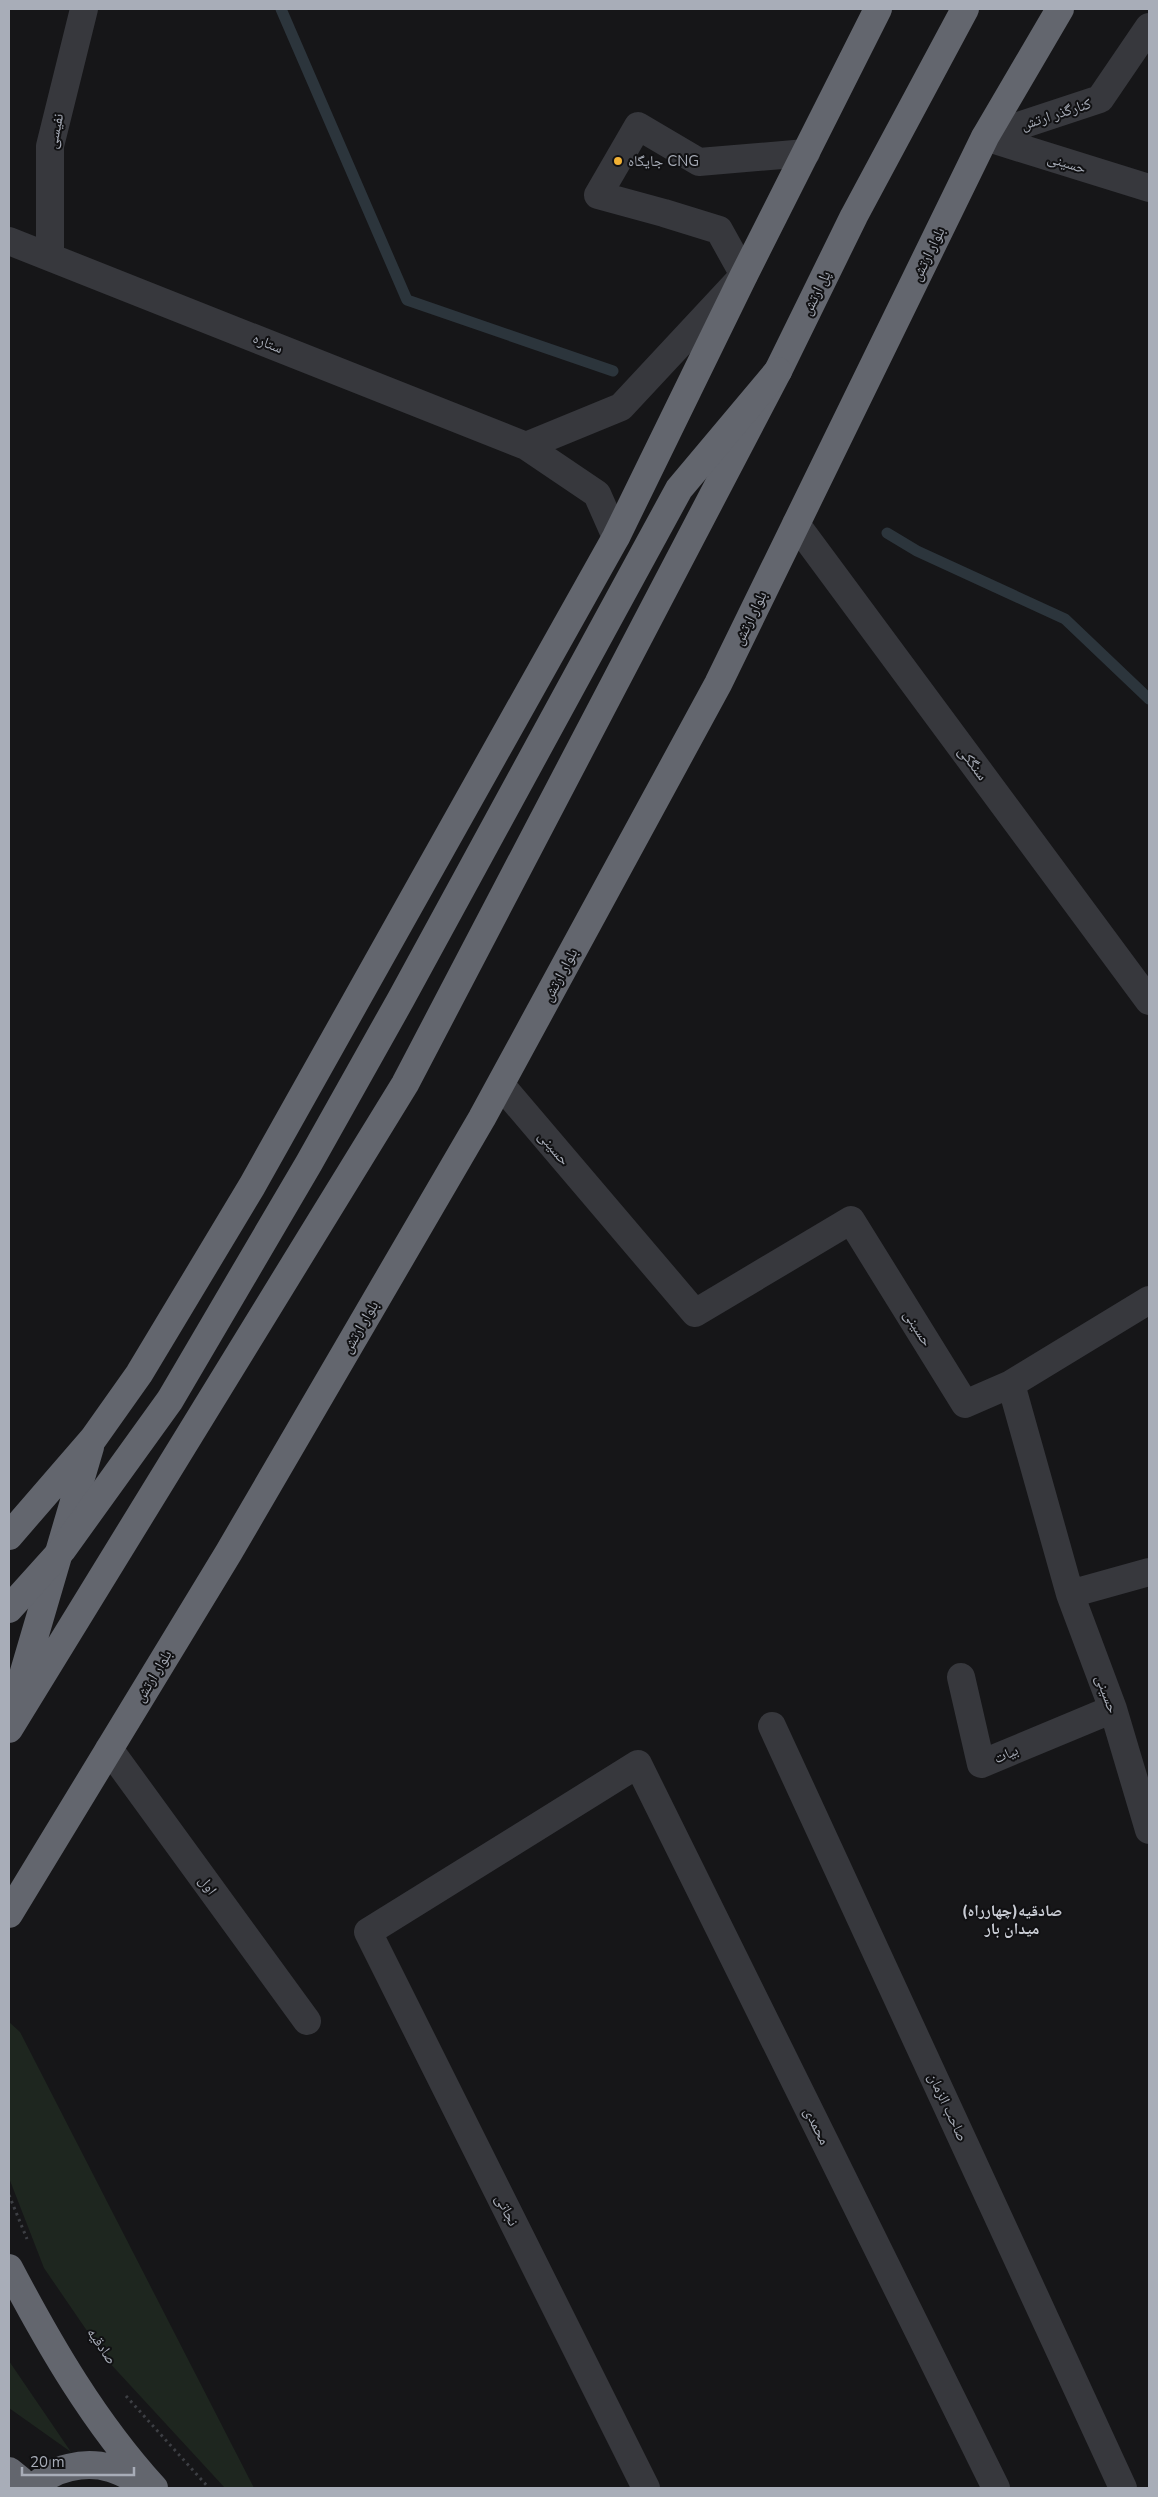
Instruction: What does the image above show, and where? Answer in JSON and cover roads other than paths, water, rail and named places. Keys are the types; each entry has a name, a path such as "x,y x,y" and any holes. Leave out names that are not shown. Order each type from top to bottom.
{"highway":[{"path":"9,1536 93,1439 139,1374 252,1186 616,537 744,275 878,9"},
{"name":"پل ارتش","path":"778,371 854,216 965,9"},
{"name":"بلوار ارتش","path":"9,1914 229,1552 500,1084 718,684 986,137 1060,9"},
{"path":"9,1609 62,1550 170,1400 334,1120 679,489 778,371"},
{"path":"9,1729 405,1084 778,371"},
{"path":"9,1724 93,1439"},
{"path":"9,2268 76,2388 107,2433 153,2487"},
{"path":"35,2488 59,2470 87,2465 109,2468 153,2487"},
{"path":"9,2471 30,2488"}],"street":[{"name":"نفیسی","path":"50,257 50,146 84,9"},
{"name":"کنارگذر ارتش","path":"986,137 1100,99 1149,27"},
{"path":"526,446 621,407 744,275 719,230 598,196 638,126 699,162 806,153"},
{"name":"حسینی","path":"986,137 1149,188"},
{"name":"ستاره","path":"9,241 526,446 597,494 616,537"},
{"name":"سنگکی","path":"796,524 1149,1001"},
{"name":"حسینی","path":"500,1084 694,1313 851,1220 965,1404 1011,1384 1070,1594 1113,1709 1149,1830"},
{"path":"1011,1384 1149,1300"},
{"path":"1070,1594 1149,1572"},
{"name":"بیات","path":"961,1677 981,1764 1113,1709"},
{"name":"صاحب الزمان","path":"772,1726 1123,2488"},
{"name":"اول","path":"109,1749 307,2021"},
{"name":"نجاتی","path":"638,1764 368,1932 646,2488"},
{"name":"محمدی","path":"638,1764 996,2488"}],"waterway":[{"path":"281,9 407,300 613,371"},
{"path":"887,533 917,551 1065,619 1149,699"}],"place":[{"name":"جایگاه CNG","path":"618,161"}],"district":[{"name":"(صادقیه(چهارراه میدان بار","path":"1012,1920"}]}
